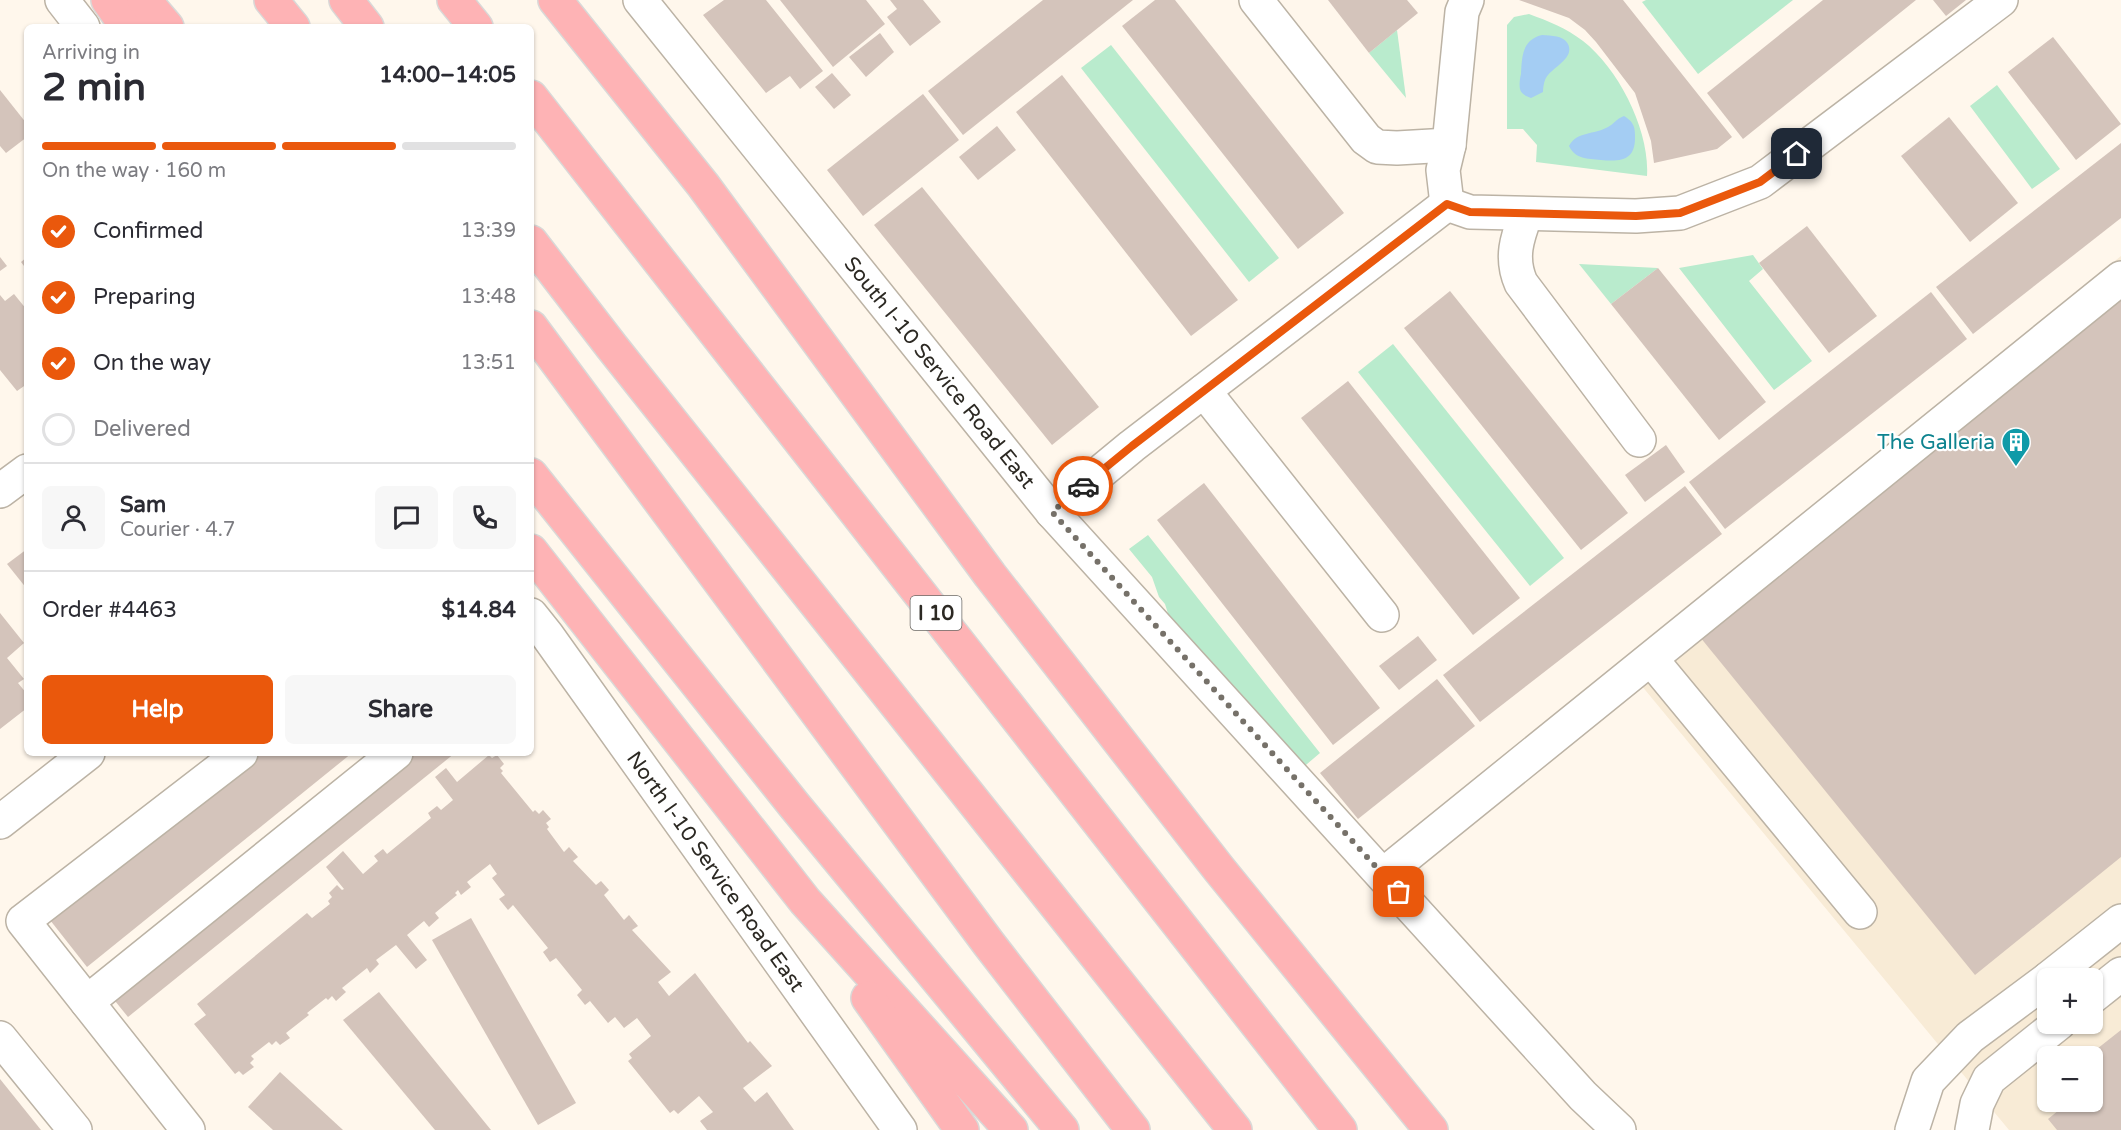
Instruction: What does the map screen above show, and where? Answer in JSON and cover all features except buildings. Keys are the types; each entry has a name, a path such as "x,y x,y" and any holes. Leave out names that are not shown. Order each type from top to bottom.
{"highway":[{"path":"108,0 125,24"},
{"path":"144,0 164,24"},
{"path":"271,0 291,24"},
{"path":"346,0 365,24"},
{"path":"454,0 474,24"},
{"path":"555,0 703,185 990,575 1219,869 1429,1125"},
{"name":"I 10","path":"534,100 1340,1130"},
{"path":"534,246 1235,1130"},
{"path":"534,331 989,944 1133,1130"},
{"path":"534,479 794,805 1062,1130"},
{"path":"534,555 805,901 1011,1130"},
{"path":"805,901 871,1002 962,1130"}],"street":[{"path":"62,0 81,24"},
{"name":"South I-10 Service Road East","path":"640,0 1052,512 1583,1096 1619,1130"},
{"path":"1256,0 1366,139 1377,147 1449,146"},
{"path":"1447,204 1443,170 1449,146 1462,12 1467,0"},
{"path":"1447,204 1470,212 1636,216 1680,213 1760,182 2001,0"},
{"path":"1052,512 1132,446 1447,204"},
{"path":"1526,214 1516,239 1514,257 1521,283 1638,440"},
{"path":"1383,875 2121,278"},
{"path":"1204,391 1382,615"},
{"path":"0,491 24,473"},
{"name":"North I-10 Service Road East","path":"536,632 900,1130"},
{"path":"1651,659 1860,912"},
{"path":"0,822 84,756"},
{"path":"188,1130 23,921 238,756"},
{"path":"87,1002 392,756"},
{"path":"2061,968 2121,921"},
{"path":"2103,988 2121,974"},
{"path":"1912,1130 1928,1081 1970,1036 2037,986"},
{"path":"1972,1130 1977,1104 1989,1078 2045,1034"},
{"path":"0,1038 75,1130"}],"shaded area":[{"name":"The Galleria","path":"2121,256 2121,1130 2009,1130 1622,662"}],"green space":[{"path":"1646,0 1793,0 1698,74 1642,2"},
{"path":"1529,14 1577,36 1609,68 1630,102 1638,121 1647,158 1647,176 1536,162 1537,145 1523,129 1507,129 1507,25 1514,17"},
{"path":"1397,30 1406,98 1369,53"},
{"path":"1111,45 1279,258 1249,282 1081,68"},
{"path":"1997,85 2060,169 2032,189 1970,106"},
{"path":"1753,255 1763,269 1749,281 1812,361 1774,390 1679,268"},
{"path":"1579,264 1658,268 1611,304"},
{"path":"1393,344 1564,558 1530,586 1358,372"},
{"path":"1148,535 1320,753 1300,770 1170,620 1152,577 1129,549"}],"water":[{"path":"1542,35 1557,36 1563,39 1569,49 1566,58 1546,78 1543,92 1531,98 1523,94 1520,89 1523,55 1530,41"},
{"path":"1624,116 1633,124 1635,132 1633,150 1626,158 1601,160 1579,156 1572,151 1569,146 1576,138 1610,126"}],"way so far":[{"path":"1083,486 1052,512 1399,892"}],"place":[{"name":"The Galleria","path":"2016,468"}],"route":[{"path":"1083,486 1447,204 1470,212 1636,216 1680,213 1760,182 1797,154"}]}
